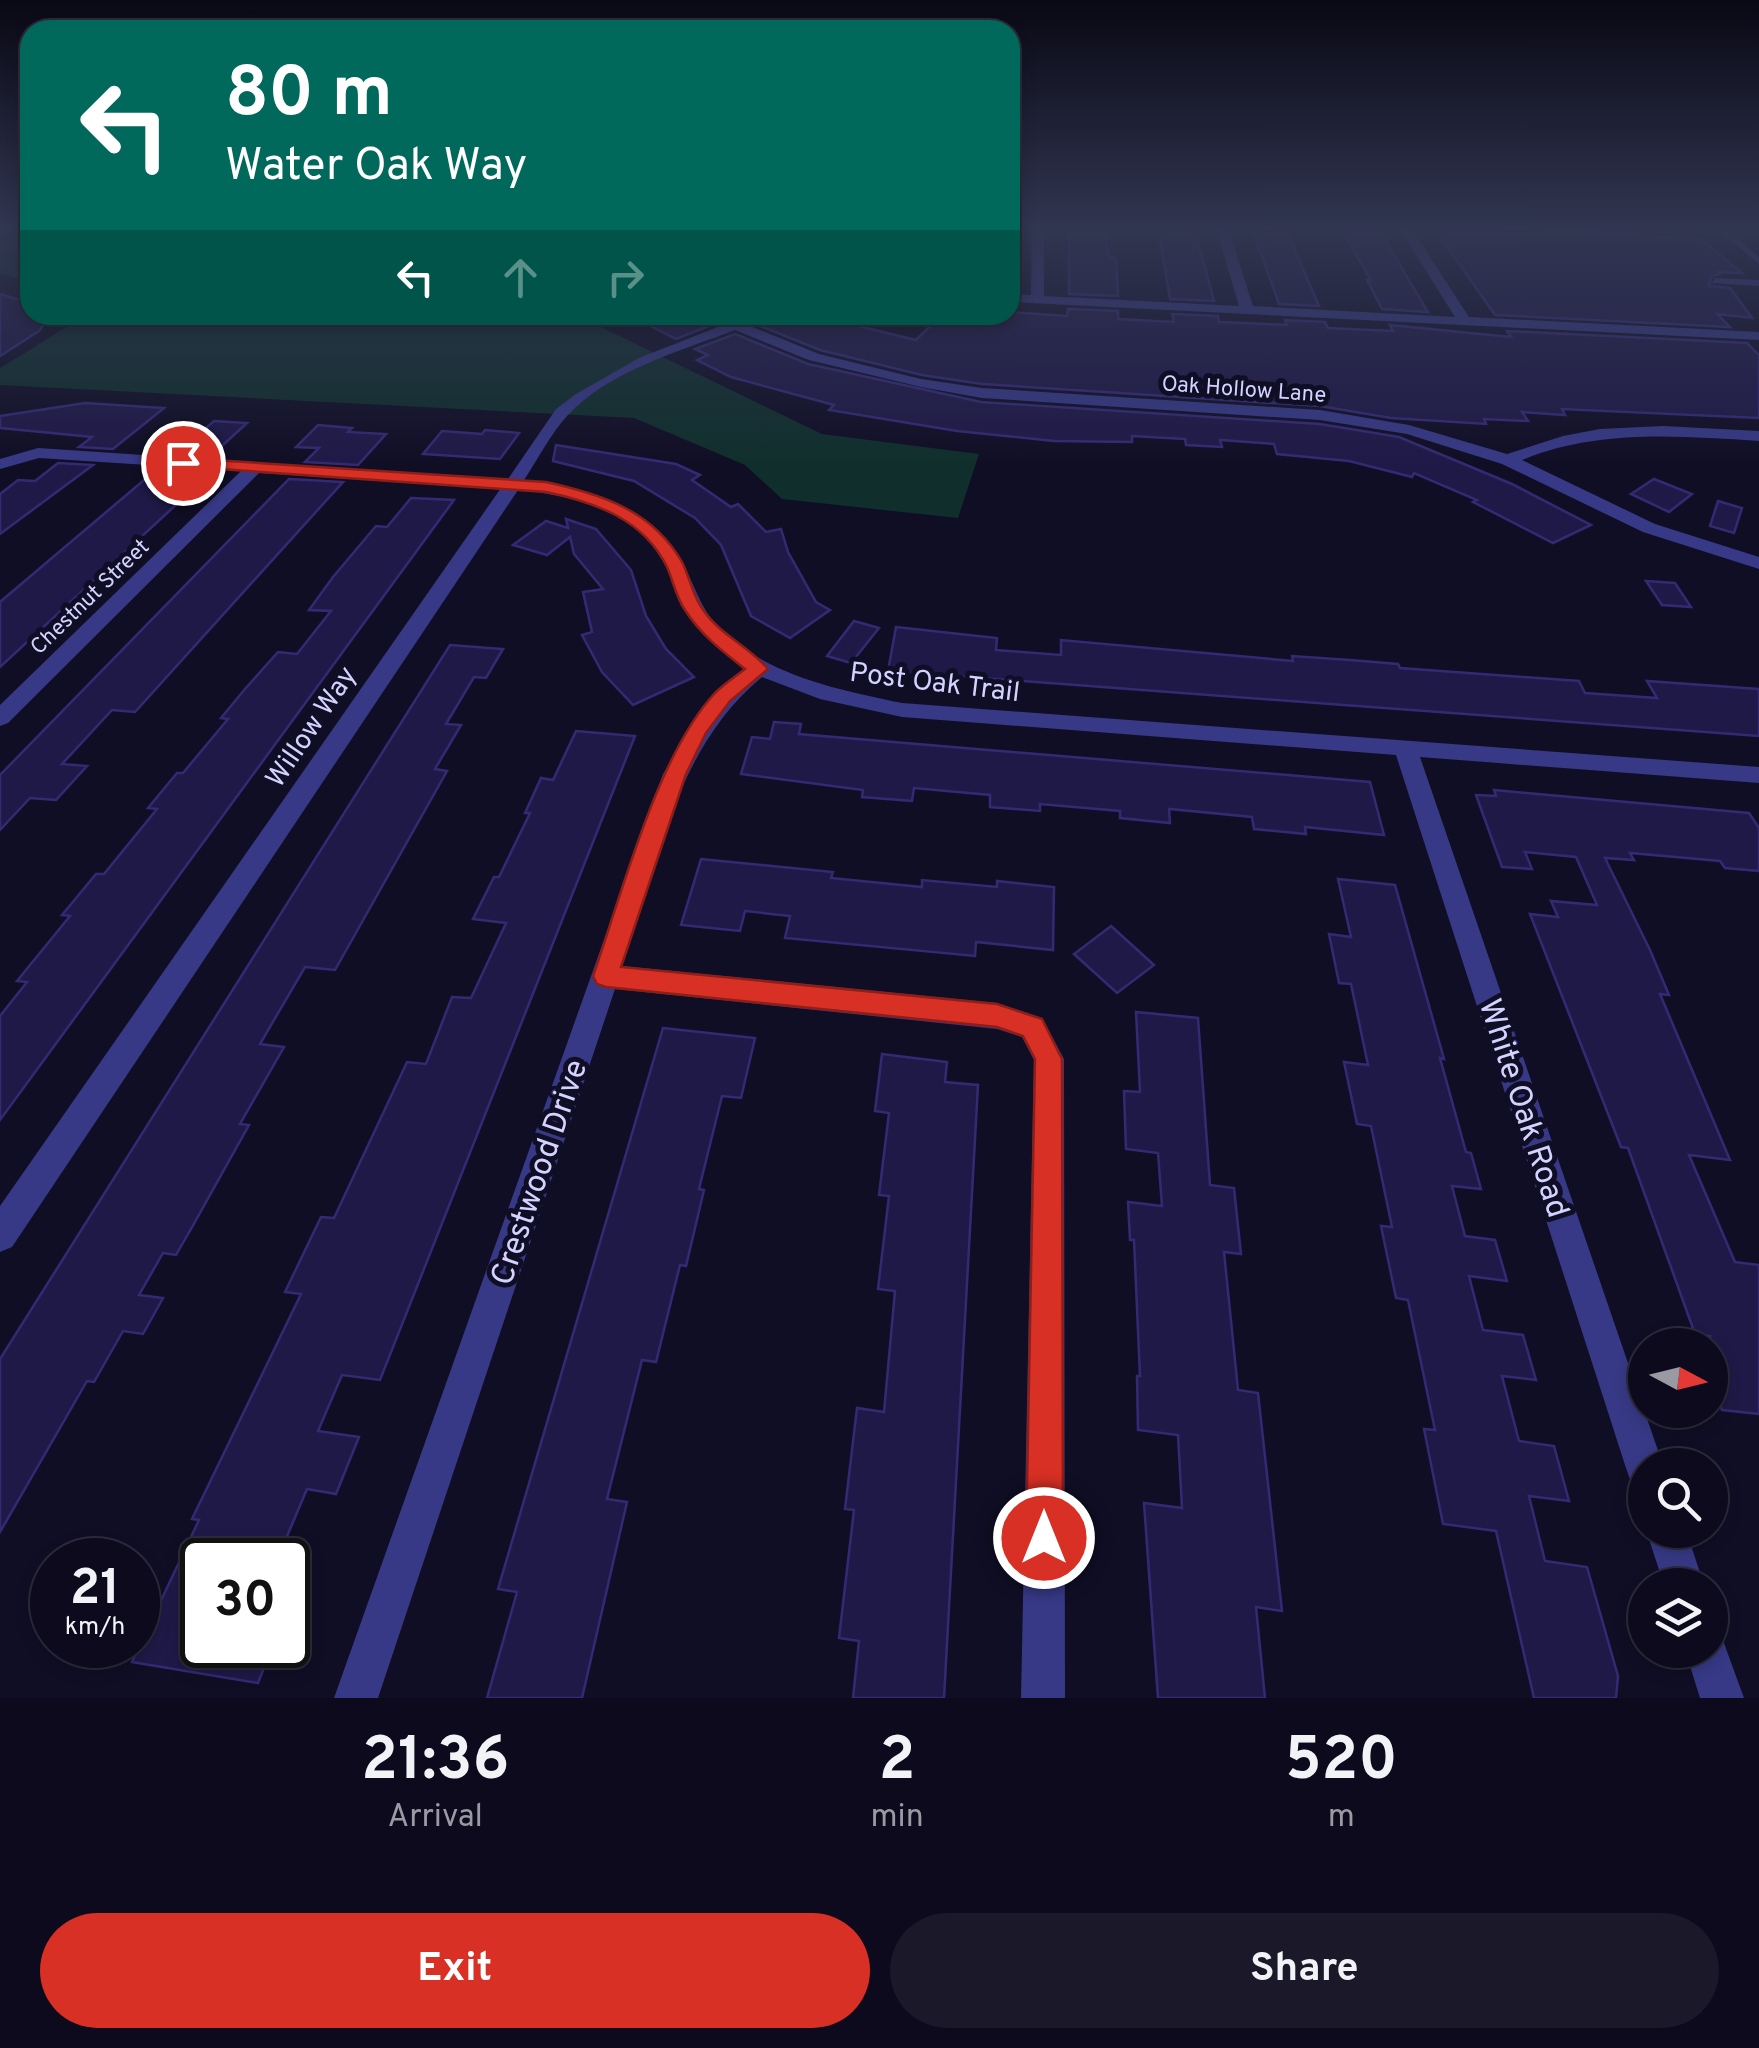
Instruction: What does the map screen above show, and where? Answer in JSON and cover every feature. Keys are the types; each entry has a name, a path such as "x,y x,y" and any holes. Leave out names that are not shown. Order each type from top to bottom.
{"street":[{"path":"1148,307 1759,336"},
{"path":"1247,307 1248,312"},
{"path":"1456,307 1465,322"},
{"name":"Oak Hollow Lane","path":"734,325 814,357 921,383 982,393 1320,415 1408,430 1508,460 1649,528 1759,563"},
{"name":"Willow Way","path":"0,1236 562,412 593,386 639,362 734,325"},
{"path":"1508,460 1542,444 1614,431 1759,436"},
{"name":"Post Oak Trail","path":"6,461 38,454 511,484 586,495 623,511 656,537 674,564 691,606 715,636 758,669 828,696 902,710 1759,775"},
{"name":"Chestnut Street","path":"0,718 256,468"},
{"name":"Crestwood Drive","path":"356,1698 676,774 697,730 724,696 758,669"},
{"name":"White Oak Road","path":"1405,748 1638,1448"},
{"path":"606,976 997,1016 1032,1027 1048,1059 1043,1698"},
{"path":"1712,1668 1722,1698"}],"green space":[{"path":"70,325 597,325 822,434 979,454 958,518 782,499 745,465 634,418 0,385 0,368"}],"building":[{"path":"0,307 20,307 20,325 44,325 39,331 0,356"},
{"path":"1425,307 1428,312 1382,309"},
{"path":"1490,307 1744,307 1752,318 1717,314 1730,327 1495,315"},
{"path":"1068,309 1118,311 1118,319 1174,322 1172,314 1218,316 1219,322 1325,322 1328,328 1393,331 1390,325 1511,337 1507,331 1747,343 1759,355 1759,418 1562,409 1565,415 1522,412 1528,421 1484,419 1486,424 1391,418 1320,406 982,384 922,375 820,350 758,325 854,325 916,340 931,325 1020,325 1020,313 1067,316"},
{"path":"649,325 711,325 676,339"},
{"path":"735,334 808,364 981,402 1320,424 1399,437 1512,484 1591,525 1553,543 1473,502 1477,500 1414,473 1412,477 1349,461 1277,454 1274,444 1220,440 1222,447 1186,445 1185,439 1132,436 1132,442 1054,441 957,431 829,410 834,405 731,377 697,360 708,355 695,349"},
{"path":"85,403 164,408 113,449 79,447 92,437 0,428 0,416"},
{"path":"214,421 247,423 211,456 176,453"},
{"path":"318,425 352,428 348,432 386,434 358,465 305,462 319,448 296,447"},
{"path":"485,430 519,433 500,459 423,454 442,431 482,434"},
{"path":"556,445 676,464 700,475 692,480 731,507 738,504 766,532 781,529 788,552 816,602 830,610 790,638 751,616 721,545 695,518 634,481 553,461"},
{"path":"58,463 93,465 0,534 0,494 18,480 35,481"},
{"path":"157,469 193,472 173,489 191,491 0,667 0,602"},
{"path":"289,479 343,482 135,712 112,710 62,764 87,766 56,800 30,798 0,830 0,775"},
{"path":"1654,479 1692,494 1669,512 1631,494"},
{"path":"411,498 454,500 0,1120 0,1016 27,982 17,981 70,916 62,915 96,874 104,874 157,809 148,808 228,719 221,718 245,689 278,652 297,654 331,611 309,610 333,577 376,526 387,527"},
{"path":"1718,501 1742,508 1734,533 1710,526"},
{"path":"566,519 596,529 631,570 646,616 666,649 694,677 633,705 602,672 582,635 592,632 583,592 603,589 574,554 570,537 547,555 513,545 546,521 568,528"},
{"path":"1646,581 1675,583 1691,607 1662,605"},
{"path":"854,621 879,628 851,663 827,656"},
{"path":"896,627 997,638 996,650 1061,655 1061,640 1293,661 1292,656 1350,660 1398,664 1400,668 1579,681 1585,693 1657,698 1647,681 1759,689 1759,736 888,671"},
{"path":"450,645 503,649 486,678 474,677 446,724 461,725 435,769 447,771 335,970 305,967 260,1044 284,1047 240,1124 249,1125 176,1255 163,1253 139,1295 163,1298 143,1334 123,1331 94,1382 87,1381 0,1532 0,1359"},
{"path":"774,722 801,724 799,734 1370,782 1384,835 1305,827 1306,834 1254,829 1252,817 1169,809 1170,823 1120,818 1120,811 1040,804 1040,811 990,807 990,795 914,788 912,801 862,797 863,790 741,774 752,737 770,739"},
{"path":"576,731 635,736 380,1380 342,1375 318,1431 359,1437 336,1494 307,1489 286,1538 191,1538 199,1520 192,1519 301,1294 285,1292 321,1217 334,1218 407,1062 426,1064 452,997 471,998 506,923 473,919 494,877 499,877 530,813 525,813 541,778 553,780"},
{"path":"1494,790 1749,813 1759,828 1759,871 1725,868 1720,861 1630,853 1634,860 1605,858 1669,995 1660,994 1730,1160 1689,1155 1735,1262 1759,1265 1759,1414 1728,1411 1728,1328 1693,1328 1628,1148 1621,1147 1530,914 1558,917 1551,901 1597,905 1576,857 1525,852 1532,869 1502,867 1476,795 1496,796"},
{"path":"701,859 833,872 831,878 922,887 922,880 997,887 997,881 1054,887 1053,950 976,942 975,956 785,938 790,916 745,911 740,931 681,925"},
{"path":"1338,879 1395,885 1466,1152 1471,1153 1481,1189 1452,1186 1465,1236 1495,1240 1507,1281 1469,1276 1483,1330 1523,1335 1536,1380 1502,1376 1519,1441 1554,1446 1569,1501 1529,1496 1545,1561 1587,1567 1618,1676 1616,1698 1534,1698 1496,1531 1443,1524 1424,1429 1435,1430 1408,1300 1396,1298 1381,1226 1392,1227 1371,1126 1357,1124 1344,1062 1368,1065 1351,984 1339,983 1329,934 1351,937"},
{"path":"1111,926 1154,965 1117,993 1074,954"},
{"path":"1136,1012 1198,1018 1210,1185 1234,1188 1241,1254 1224,1252 1238,1390 1258,1393 1282,1611 1256,1607 1265,1698 1158,1698 1144,1503 1182,1508 1178,1435 1138,1430 1140,1376 1134,1240 1130,1240 1128,1202 1162,1206 1158,1153 1126,1149 1124,1091 1140,1092"},
{"path":"663,1028 755,1038 741,1098 722,1096 699,1189 704,1190 686,1266 680,1265 656,1362 642,1360 607,1499 627,1502 582,1698 487,1698 517,1592 498,1589"},
{"path":"882,1054 947,1062 945,1082 978,1085 944,1698 853,1698 859,1641 839,1638 854,1510 845,1509 857,1408 884,1412 895,1291 878,1289 889,1196 879,1195 889,1113 875,1111"},
{"path":"180,1560 180,1668 264,1668 258,1683 160,1667 160,1603"}],"route":[{"path":"183,463 546,487 586,495 623,511 656,537 674,564 691,606 715,636 758,669 724,696 697,730 676,774 606,976 997,1016 1032,1027 1048,1059 1044,1538"}]}
